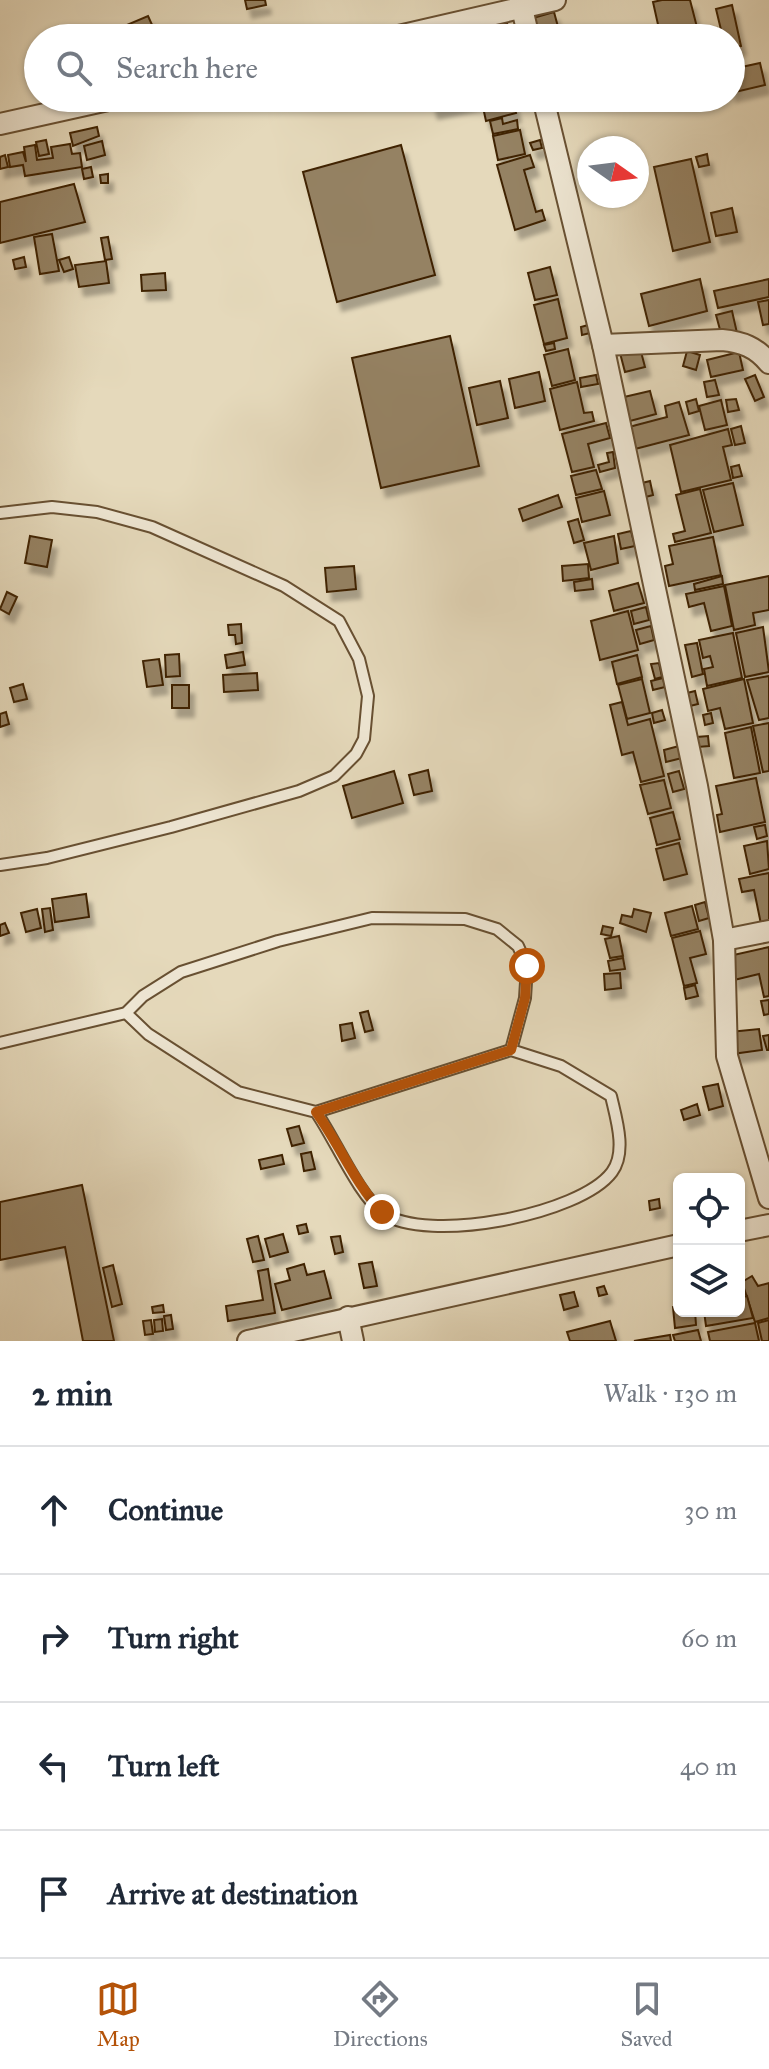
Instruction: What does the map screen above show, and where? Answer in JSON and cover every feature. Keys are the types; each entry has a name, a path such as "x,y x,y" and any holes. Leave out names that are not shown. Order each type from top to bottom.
{"street":[{"path":"444,24 521,4 555,0"},
{"path":"521,4 526,24"},
{"path":"0,124 54,112"},
{"path":"546,112 603,345 697,786 724,940 727,1056 769,1198"},
{"path":"603,345 722,340 741,342 760,351 769,363"},
{"path":"724,940 769,931"},
{"path":"745,1230 769,1225"},
{"path":"248,1341 673,1246"},
{"path":"348,1317 353,1341"}],"lane":[{"path":"0,513 52,507 97,512 152,527 284,586 339,621 359,659 368,696 364,739 356,754 334,776 299,791 171,827 47,858 0,865"},
{"path":"0,1043 126,1013 143,996 181,972 278,941 372,918 465,919 497,929 518,946 527,966 525,998 511,1050"},
{"path":"126,1013 148,1034 238,1092 316,1112 511,1050 561,1066 611,1096 618,1124 619,1156 612,1172 592,1190 510,1218 455,1225 400,1221 382,1212 361,1190 337,1142 316,1112"}],"building":[{"path":"245,0 265,0 266,5 247,9"},
{"path":"690,0 696,24 658,24 653,2"},
{"path":"732,5 736,24 720,24 716,9"},
{"path":"554,12 557,24 534,24 533,18"},
{"path":"148,16 152,24 129,24"},
{"path":"760,63 765,85 745,90 745,66"},
{"path":"484,112 516,112 516,113 486,121"},
{"path":"502,118 503,124 517,120 518,129 493,134 490,121"},
{"path":"97,127 99,136 73,146 70,133"},
{"path":"520,130 525,154 498,160 493,136"},
{"path":"46,140 49,154 39,156 36,142"},
{"path":"540,140 542,148 533,150 530,143"},
{"path":"102,141 105,155 87,160 84,146"},
{"path":"70,144 72,154 80,153 82,167 25,176 23,165 10,167 8,155 23,152 26,162 24,147 35,145 37,160 53,158 51,147"},
{"path":"401,145 435,275 337,302 303,172"},
{"path":"707,154 709,165 699,167 696,157"},
{"path":"5,155 8,167 0,169 0,157"},
{"path":"530,155 534,167 524,170 536,212 542,210 545,220 515,230 497,165"},
{"path":"691,159 710,242 673,251 654,167"},
{"path":"91,167 93,177 84,179 82,169"},
{"path":"108,174 108,183 101,183 100,175"},
{"path":"74,184 85,222 0,243 0,202"},
{"path":"732,208 737,232 716,236 711,213"},
{"path":"52,234 59,271 40,274 34,237"},
{"path":"108,237 112,259 105,260 101,238"},
{"path":"24,257 26,267 15,269 13,260"},
{"path":"69,257 73,269 64,272 59,260"},
{"path":"106,261 109,283 79,287 75,265"},
{"path":"550,267 557,295 535,300 528,273"},
{"path":"165,273 166,290 142,291 141,275"},
{"path":"700,279 707,311 649,326 641,294"},
{"path":"769,279 769,297 718,308 714,291"},
{"path":"558,299 567,338 544,344 534,305"},
{"path":"769,300 769,324 763,325 758,302"},
{"path":"732,311 737,333 722,337 716,315"},
{"path":"588,325 590,333 582,335 581,327"},
{"path":"450,336 479,466 381,488 352,358"},
{"path":"554,343 555,349 546,351 544,345"},
{"path":"640,348 645,367 625,372 620,353"},
{"path":"568,349 575,380 552,386 544,355"},
{"path":"687,351 700,355 696,370 683,366"},
{"path":"739,352 743,370 711,377 707,360"},
{"path":"539,372 545,401 515,408 509,379"},
{"path":"596,375 598,384 581,387 580,378"},
{"path":"755,375 764,397 755,401 745,379"},
{"path":"715,380 719,395 707,397 704,382"},
{"path":"500,381 508,418 477,425 469,388"},
{"path":"577,382 584,413 592,412 594,421 560,430 550,389"},
{"path":"650,391 656,414 630,421 624,397"},
{"path":"696,399 699,411 689,414 686,402"},
{"path":"736,399 739,410 728,412 726,400"},
{"path":"721,400 727,425 705,430 699,406"},
{"path":"679,402 689,435 635,449 629,427 667,417 665,406"},
{"path":"606,423 610,438 588,444 594,467 572,472 562,434"},
{"path":"741,426 745,443 735,445 731,429"},
{"path":"728,429 732,445 723,447 731,480 681,492 670,445"},
{"path":"613,452 615,468 600,472 598,465 609,462 607,453"},
{"path":"739,465 742,476 733,478 731,467"},
{"path":"596,470 602,489 576,495 571,476"},
{"path":"650,481 653,495 642,498 638,484"},
{"path":"733,483 743,525 714,532 703,490"},
{"path":"700,489 711,533 675,542 673,534 685,531 676,495"},
{"path":"604,491 610,515 582,522 576,498"},
{"path":"558,495 562,507 523,521 519,509"},
{"path":"578,519 584,540 574,543 568,522"},
{"path":"631,531 635,546 621,549 618,534"},
{"path":"30,536 52,540 47,567 25,563"},
{"path":"614,536 618,563 591,570 584,543"},
{"path":"713,537 721,575 669,586 665,566 673,564 669,546"},
{"path":"588,564 589,578 563,581 562,566"},
{"path":"354,566 356,589 327,592 325,568"},
{"path":"722,576 723,584 695,590 694,584"},
{"path":"769,576 769,610 753,613 755,625 734,630 725,585"},
{"path":"592,579 593,589 575,591 574,582"},
{"path":"638,583 644,603 614,611 609,591"},
{"path":"724,586 732,626 711,631 704,603 689,607 686,594"},
{"path":"7,592 17,597 9,614 0,609"},
{"path":"646,607 649,620 634,624 631,611"},
{"path":"628,611 638,650 600,660 591,621"},
{"path":"241,624 242,643 236,644 235,635 229,635 228,625"},
{"path":"651,626 654,640 640,644 636,630"},
{"path":"763,627 769,672 745,677 736,633"},
{"path":"733,633 742,678 707,686 704,669 713,667 710,656 703,658 699,640"},
{"path":"697,643 703,674 692,677 685,645"},
{"path":"243,652 245,665 227,668 225,655"},
{"path":"179,654 180,676 166,677 165,655"},
{"path":"637,655 642,677 617,684 612,662"},
{"path":"159,659 163,685 147,687 143,661"},
{"path":"659,663 662,677 655,679 651,664"},
{"path":"257,673 258,690 224,692 223,675"},
{"path":"769,676 769,718 759,720 747,680"},
{"path":"663,678 665,687 653,690 651,681"},
{"path":"642,679 650,713 627,719 618,685"},
{"path":"744,679 753,723 725,729 720,708 708,711 703,689"},
{"path":"23,684 27,699 14,702 10,688"},
{"path":"172,685 189,685 189,708 172,708"},
{"path":"695,691 698,704 690,706 687,693"},
{"path":"622,702 628,725 650,719 664,776 641,782 633,752 622,755 610,705"},
{"path":"662,710 665,720 654,723 652,713"},
{"path":"6,712 9,724 0,727 0,714"},
{"path":"711,713 713,723 705,725 703,715"},
{"path":"769,723 769,771 763,772 753,726"},
{"path":"751,727 760,773 734,778 725,733"},
{"path":"708,736 709,746 698,747 697,737"},
{"path":"679,746 682,758 666,762 664,750"},
{"path":"428,770 432,791 414,795 409,775"},
{"path":"394,771 403,803 352,818 343,786"},
{"path":"679,771 684,789 673,792 668,774"},
{"path":"756,778 765,822 720,832 717,815 722,814 716,786"},
{"path":"664,780 671,808 648,814 640,785"},
{"path":"673,812 680,839 657,845 650,818"},
{"path":"765,825 767,836 757,839 754,827"},
{"path":"767,841 769,869 750,874 744,846"},
{"path":"679,843 687,874 664,880 656,849"},
{"path":"769,873 769,922 761,924 754,890 742,892 739,879"},
{"path":"86,894 89,917 55,922 52,899"},
{"path":"705,902 709,918 699,921 695,905"},
{"path":"692,906 698,929 671,936 665,913"},
{"path":"50,908 53,930 45,932 42,909"},
{"path":"37,909 41,928 26,932 21,913"},
{"path":"634,909 651,913 646,932 620,923 622,915 632,917"},
{"path":"5,923 9,933 0,936 0,925"},
{"path":"603,926 613,928 611,936 601,934"},
{"path":"700,931 706,954 690,958 697,983 684,986 672,938"},
{"path":"619,936 623,956 610,958 605,939"},
{"path":"769,947 769,996 764,997 759,974 734,980 729,956"},
{"path":"623,958 625,969 610,971 608,961"},
{"path":"620,973 621,988 605,990 604,974"},
{"path":"695,985 698,996 686,999 684,988"},
{"path":"769,1000 769,1014 764,1015 761,1001"},
{"path":"368,1011 373,1030 365,1032 360,1013"},
{"path":"352,1023 355,1038 342,1041 340,1025"},
{"path":"759,1029 762,1050 732,1054 730,1032"},
{"path":"769,1035 769,1050 767,1050 763,1036"},
{"path":"718,1084 723,1106 709,1110 703,1087"},
{"path":"697,1104 700,1115 684,1120 681,1110"},
{"path":"299,1126 304,1143 292,1146 287,1129"},
{"path":"311,1152 315,1169 304,1171 301,1154"},
{"path":"282,1155 284,1164 261,1169 259,1160"},
{"path":"82,1185 114,1341 83,1341 65,1247 0,1260 0,1202"},
{"path":"659,1199 660,1208 650,1210 649,1201"},
{"path":"306,1224 308,1232 299,1234 297,1226"},
{"path":"283,1234 288,1252 270,1257 265,1239"},
{"path":"258,1236 264,1260 253,1262 247,1239"},
{"path":"340,1236 343,1252 335,1254 331,1237"},
{"path":"372,1262 377,1286 364,1288 359,1264"},
{"path":"304,1264 307,1275 324,1271 331,1298 282,1310 275,1284 290,1280 287,1269"},
{"path":"113,1265 122,1304 112,1307 103,1268"},
{"path":"268,1269 275,1313 228,1321 226,1306 263,1300 258,1271"},
{"path":"752,1276 758,1286 769,1283 769,1318 755,1322 745,1291 745,1280"},
{"path":"604,1286 607,1294 599,1296 597,1288"},
{"path":"574,1292 578,1306 564,1310 560,1295"},
{"path":"745,1296 753,1318 706,1326 705,1317 745,1317"},
{"path":"163,1305 164,1312 153,1313 152,1307"},
{"path":"171,1315 173,1329 166,1330 164,1316"},
{"path":"674,1317 695,1317 696,1325 675,1328"},
{"path":"162,1319 163,1331 155,1332 154,1320"},
{"path":"151,1320 153,1334 145,1335 143,1321"},
{"path":"769,1320 769,1341 762,1341 758,1323"},
{"path":"610,1321 616,1341 570,1341 567,1332"},
{"path":"755,1323 759,1341 710,1341 708,1332"},
{"path":"698,1330 701,1341 675,1341 673,1335"},
{"path":"670,1335 671,1341 634,1341"}],"route":[{"path":"382,1212 361,1190 337,1142 316,1112 511,1050 525,998 527,966"}]}
